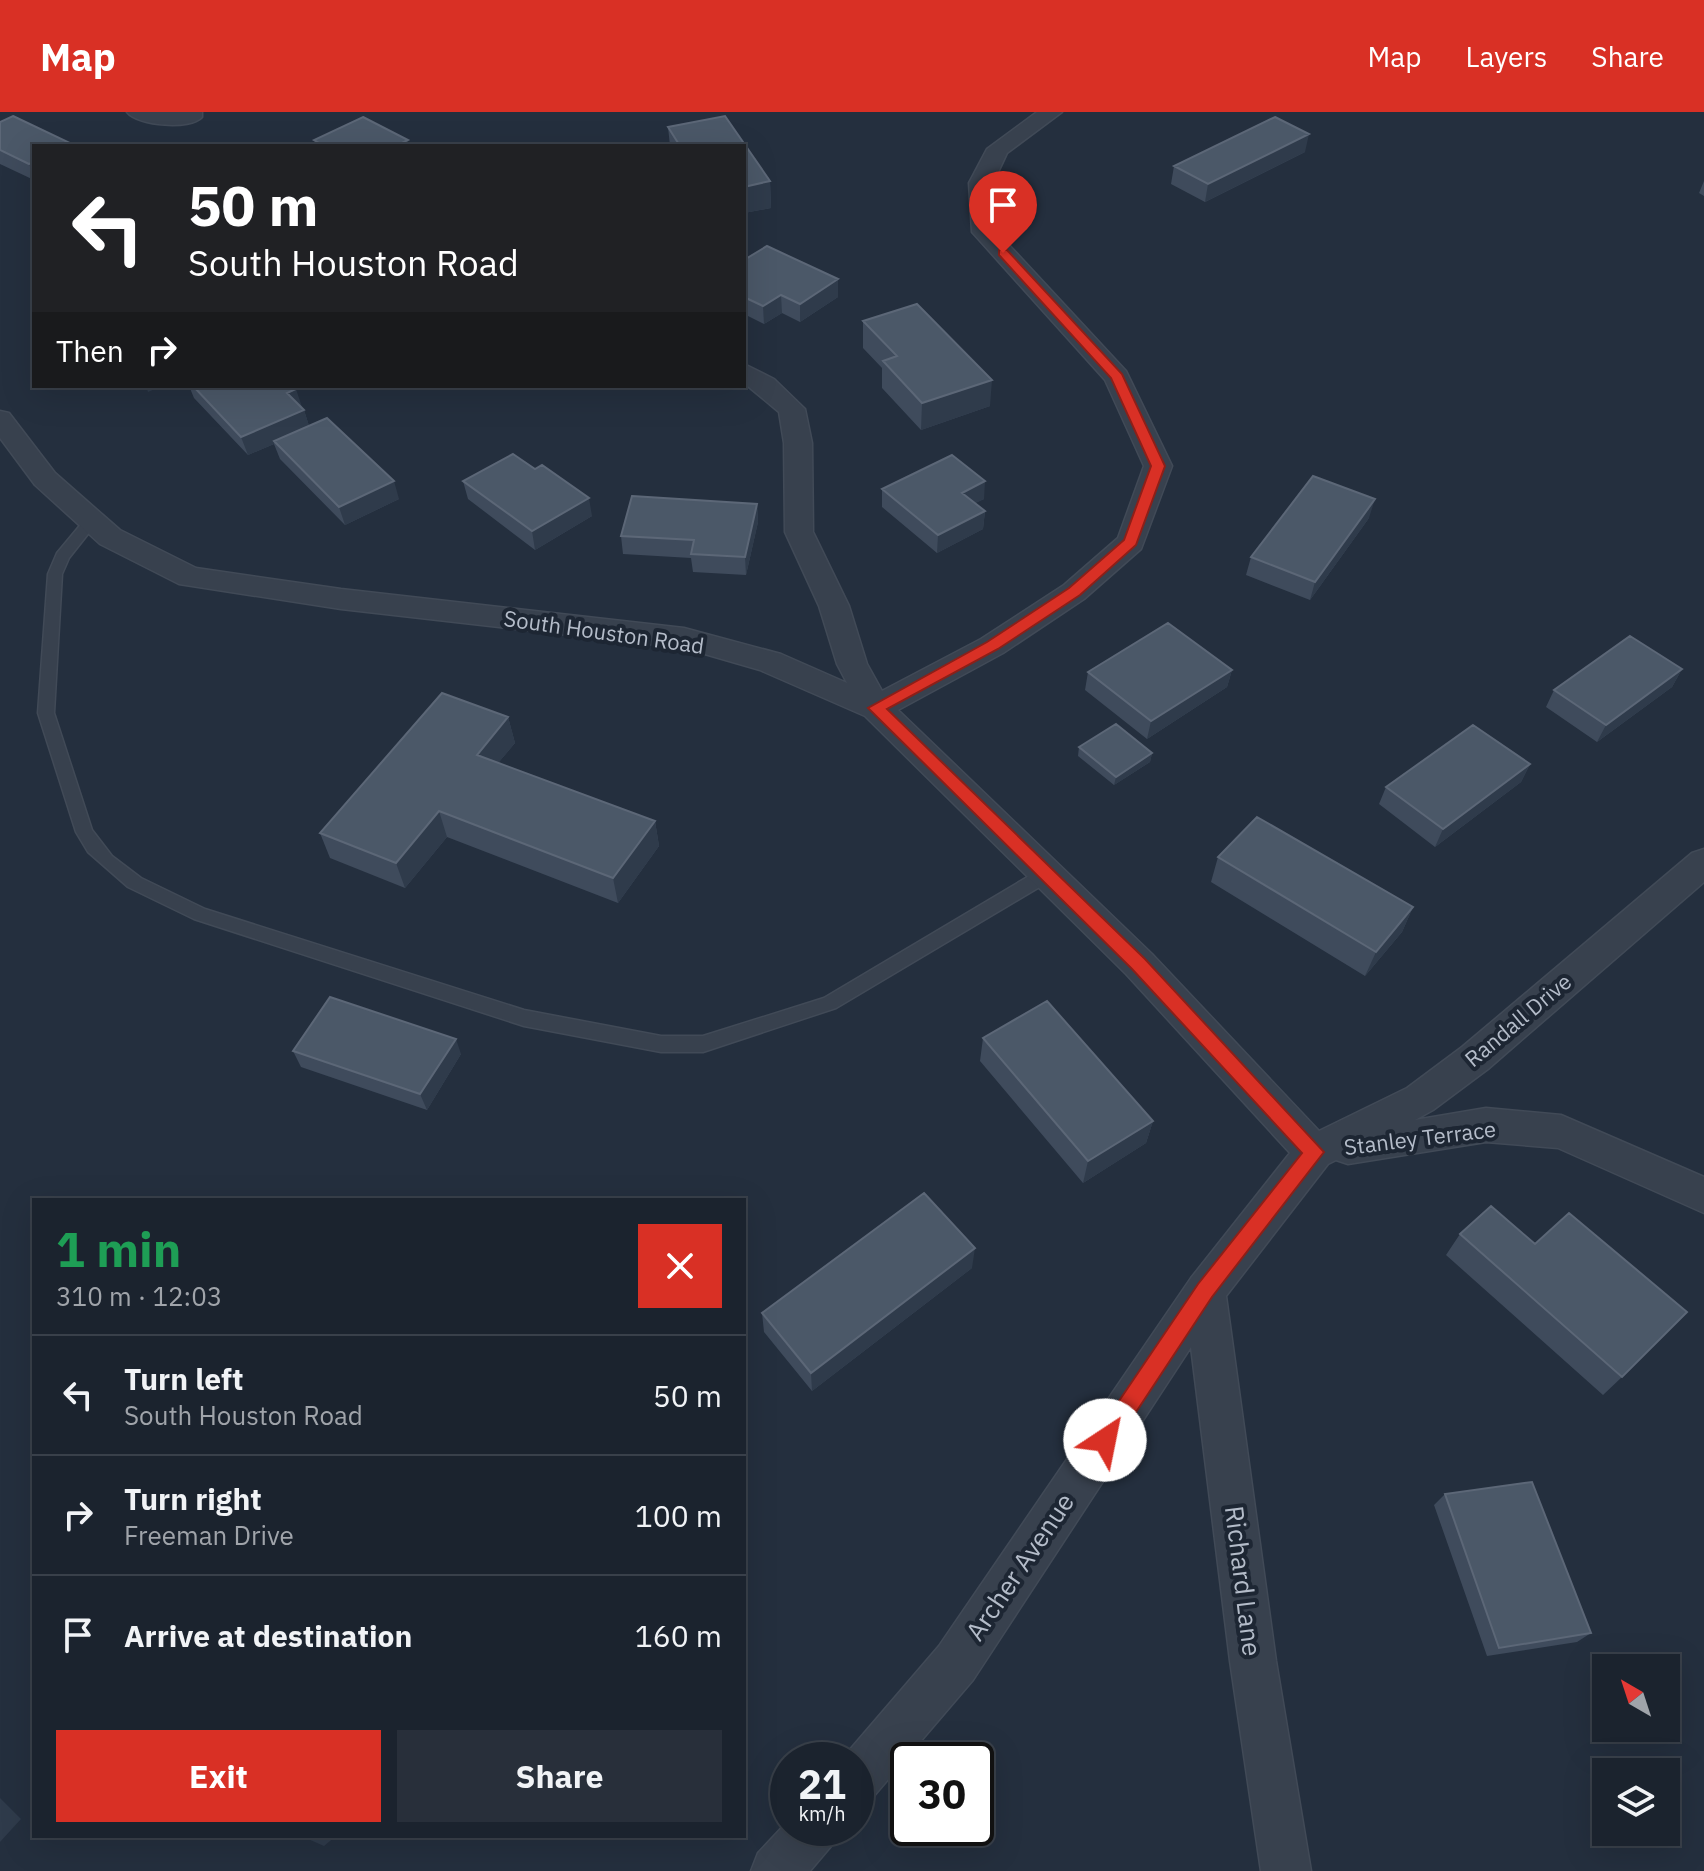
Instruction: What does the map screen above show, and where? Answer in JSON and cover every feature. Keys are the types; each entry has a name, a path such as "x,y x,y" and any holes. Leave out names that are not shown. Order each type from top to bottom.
{"street":[{"path":"138,112 144,116 191,117 191,112"},
{"path":"746,373 792,409 798,443 799,532 834,606 852,664 876,708 992,646 1074,592 1131,542 1158,466 1117,377 984,232 981,183 998,149 1051,112"},
{"name":"South Houston Road","path":"0,419 45,479 110,537 189,577 341,599 684,638 770,662 876,708 1139,964 1314,1152"},
{"name":"Randall Drive","path":"1314,1152 1420,1099 1475,1058 1704,862"},
{"name":"Stanley Terrace","path":"1314,1152 1486,1125 1561,1132 1704,1195"},
{"name":"Archer Avenue","path":"874,1759 956,1663 1205,1291 1314,1152"},
{"name":"Richard Lane","path":"1205,1291 1253,1661 1286,1871"},
{"path":"776,1871 799,1846"}],"lane":[{"path":"92,520 62,556 55,574 46,713 84,832 92,847 111,865 156,897 185,908 524,1018 661,1044 703,1044 830,1003 1047,874"}],"building":[{"path":"13,116 70,143 32,144 32,162 29,164 0,150 0,122"},
{"path":"725,116 744,144 679,144 668,127"},
{"path":"363,117 408,140 400,144 321,144 314,140"},
{"path":"1275,117 1309,134 1208,184 1174,166"},
{"path":"746,146 770,181 746,187"},
{"path":"767,246 838,279 800,304 781,295 763,306 746,298 746,259"},
{"path":"917,304 992,380 922,403 883,361 897,356 863,321"},
{"path":"195,388 296,389 287,393 304,410 241,437"},
{"path":"327,418 394,481 339,507 274,441"},
{"path":"513,454 535,469 542,465 589,498 532,531 463,481"},
{"path":"952,455 985,481 962,493 985,511 938,535 882,489"},
{"path":"1313,476 1375,499 1315,582 1251,557"},
{"path":"632,496 757,504 745,557 691,554 694,540 621,536"},
{"path":"1168,623 1232,670 1151,721 1088,672"},
{"path":"1630,636 1682,669 1606,725 1554,690"},
{"path":"442,693 508,717 477,755 655,821 613,878 439,811 396,863 320,833"},
{"path":"1116,724 1152,753 1116,777 1079,747"},
{"path":"1473,725 1530,764 1443,829 1386,787"},
{"path":"1257,817 1413,907 1376,952 1218,857"},
{"path":"330,997 456,1039 420,1094 293,1051"},
{"path":"1047,1001 1153,1121 1088,1161 983,1038"},
{"path":"924,1193 975,1248 811,1373 762,1313"},
{"path":"1491,1206 1535,1244 1569,1213 1687,1312 1622,1377 1460,1234"},
{"path":"1532,1482 1591,1633 1499,1648 1445,1494"}],"route":[{"path":"1003,253 1117,377 1158,466 1131,542 1074,592 992,646 876,708 1139,964 1314,1152 1205,1291 1105,1440"}]}
